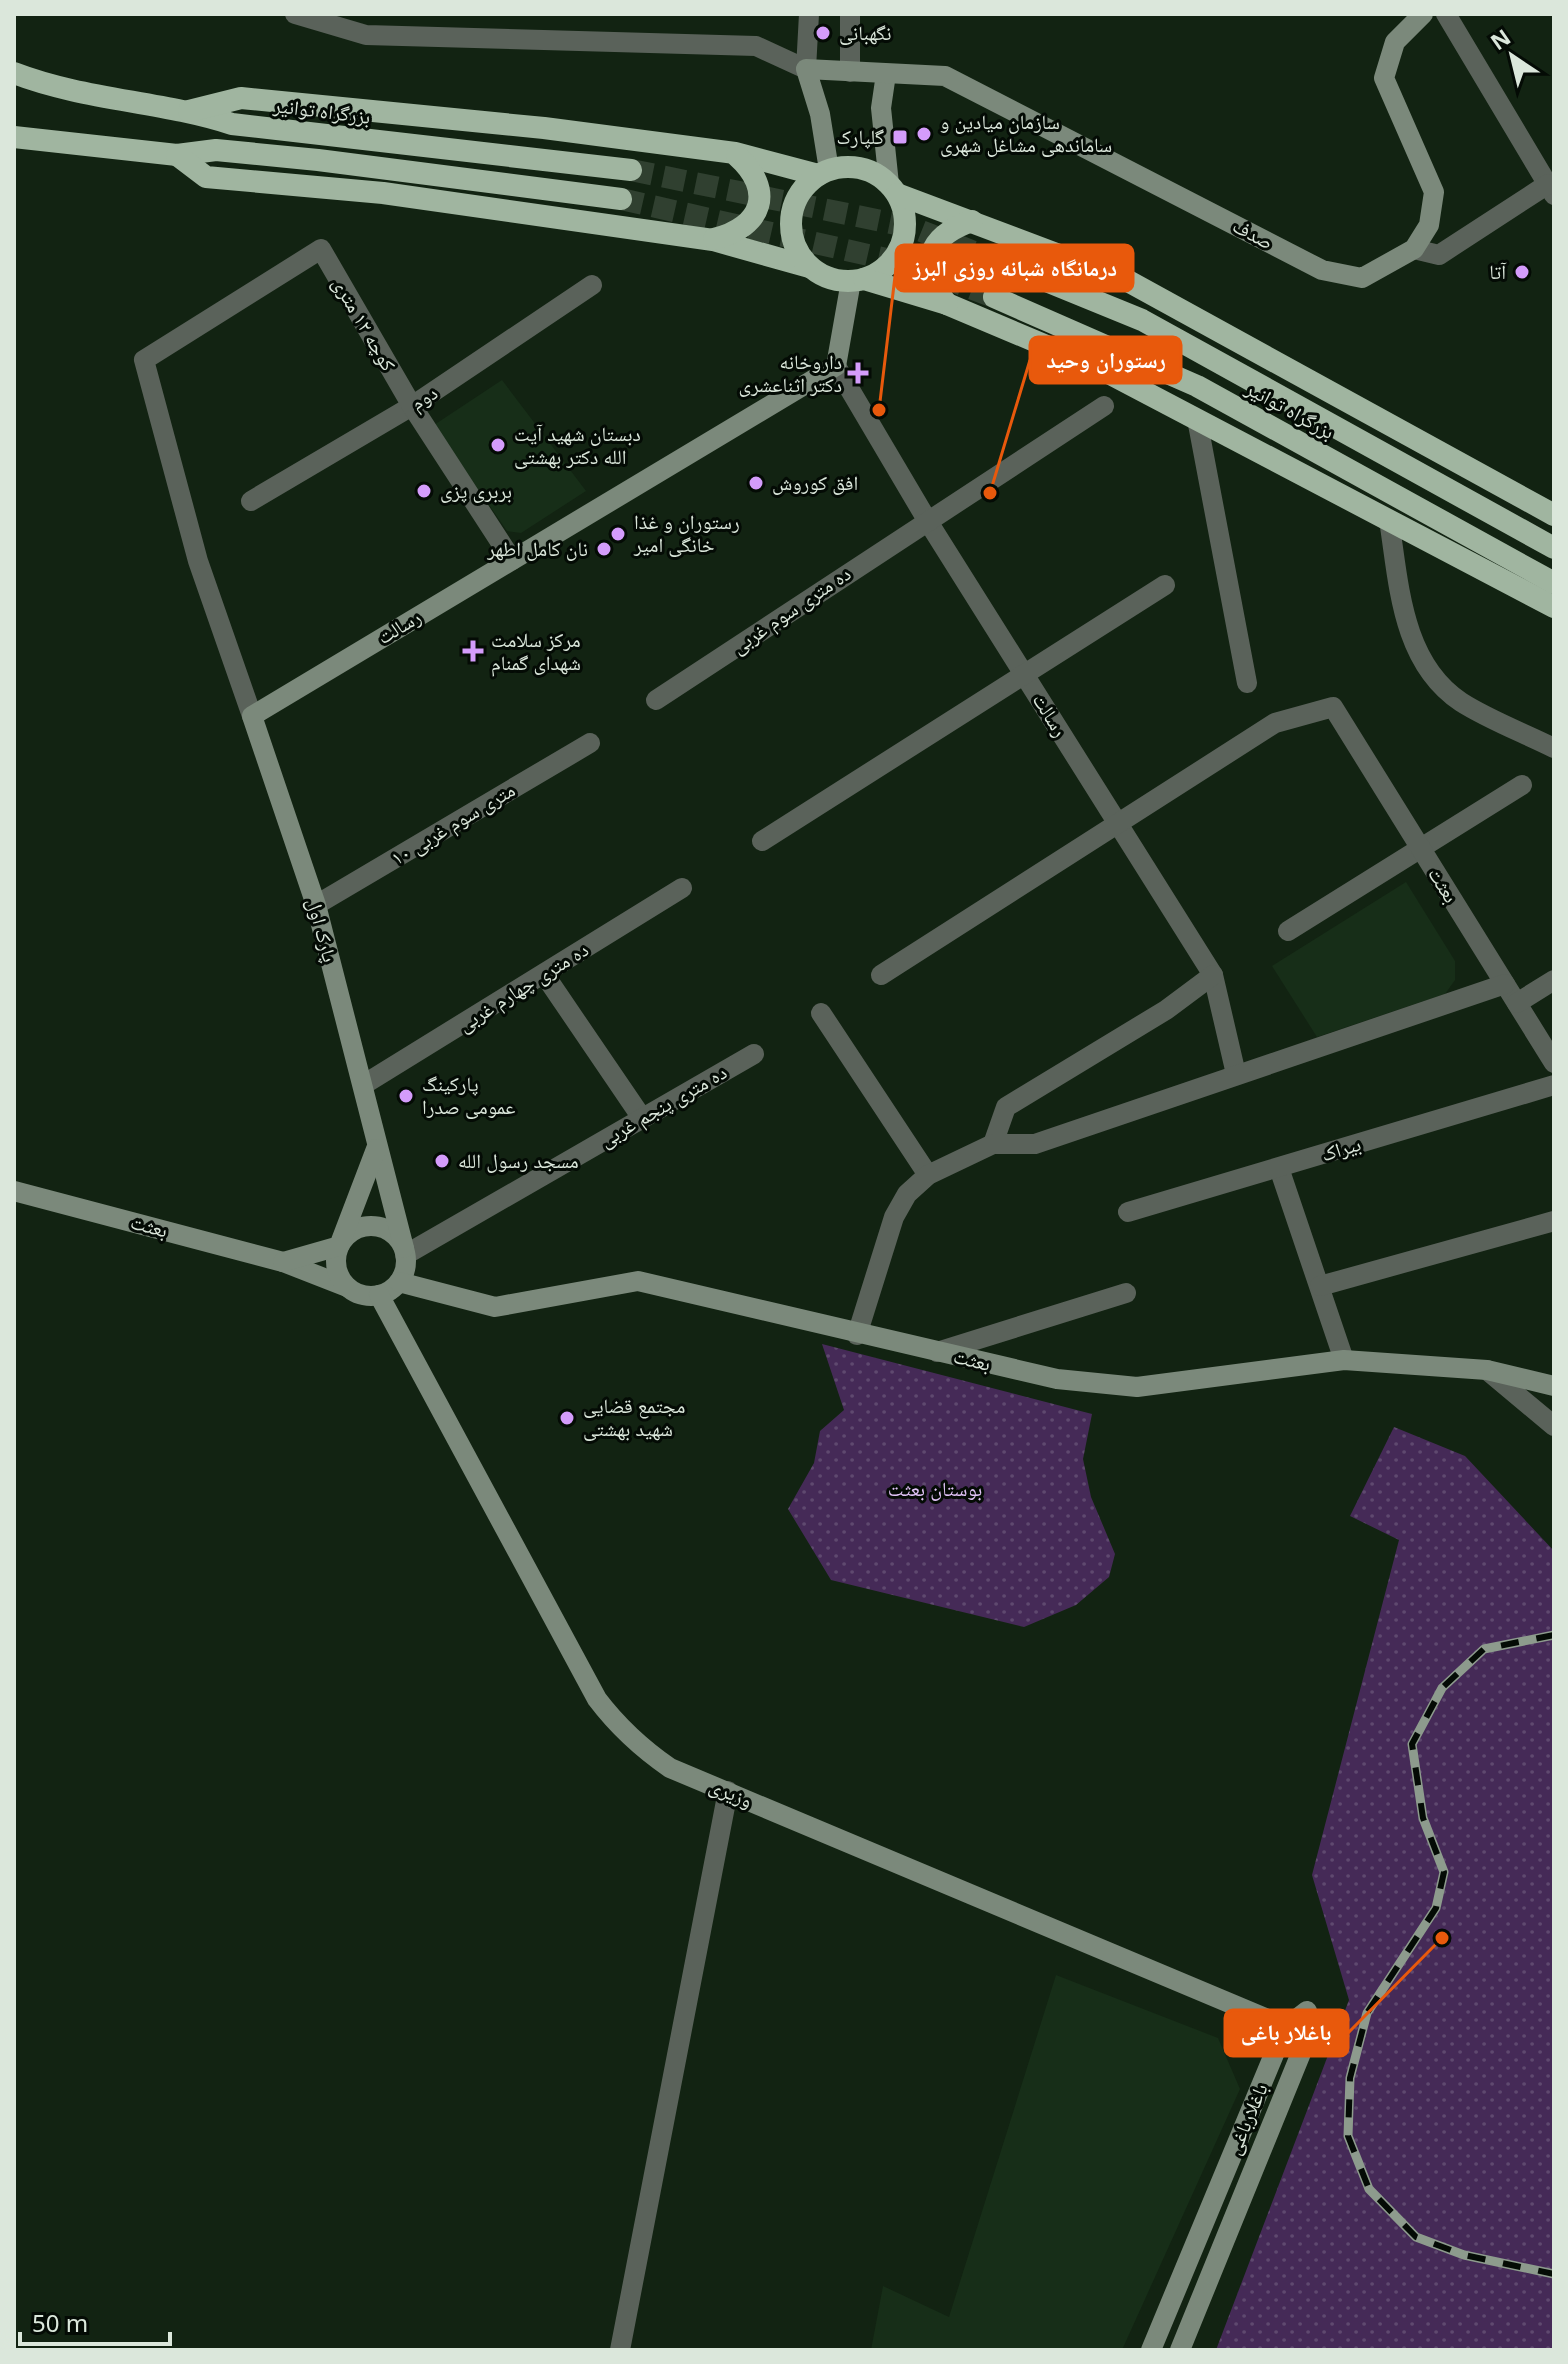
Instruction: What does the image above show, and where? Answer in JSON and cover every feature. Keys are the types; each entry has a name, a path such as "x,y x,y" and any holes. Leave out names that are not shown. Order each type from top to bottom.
{"highway":[{"name":"بزرگراه توانیر","path":"14,73 50,87 189,111 232,124 631,170"},
{"path":"189,111 241,98 544,128 735,153 823,173 854,167 867,170 893,189 1128,281 1554,515"},
{"path":"14,137 177,155 231,151 621,199"},
{"path":"713,240 737,234 754,216 760,193 755,172 735,153"},
{"path":"177,155 206,177 383,193 713,240 809,267 821,275 857,280 947,304 1101,369 1554,607"},
{"path":"809,267 795,245 791,219 800,194 823,173"},
{"path":"857,280 880,272 902,245 904,210 893,189"},
{"path":"947,304 933,287 929,265 935,244 950,228 972,221"},
{"name":"بزرگراه توانیر","path":"1017,269 1142,320 1554,548"},
{"name":"بزرگراه توانیر","path":"994,297 1197,386 1554,583"}],"main road":[{"path":"1414,249 1429,225 1434,192 1384,78 1395,42 1423,14"},
{"name":"صدف","path":"806,69 945,76 1322,270 1362,278 1414,249"},
{"path":"806,69 820,114 823,173"},
{"path":"886,74 881,108 893,189"},
{"path":"836,366 857,280"},
{"name":"رسالت","path":"252,716 836,366"},
{"name":"پارک اول","path":"252,716 316,905 404,1251"},
{"path":"283,1262 339,1246 355,1230 377,1226 388,1230 404,1251 404,1271 399,1282 379,1295 357,1293 347,1287 336,1268 339,1246 376,1149"},
{"name":"بعثت","path":"14,1191 283,1262 347,1287"},
{"name":"بعثت","path":"399,1282 495,1307 638,1281 857,1335 1057,1379 1137,1387 1344,1360 1487,1370 1554,1386"},
{"name":"وزیری","path":"379,1295 597,1699 618,1727 639,1747 670,1768 1285,2028"},
{"name":"باغلارباغی","path":"1151,2350 1285,2028 1307,2011 1308,2036 1180,2350"}],"street":[{"path":"295,14 366,35 756,46 806,69 809,14"},
{"path":"850,14 850,72"},
{"path":"1414,249 1439,255 1551,190 1446,14"},
{"name":"کوچه ۱۲ متری","path":"252,716 198,561 144,360 321,249 412,406 512,560"},
{"name":"دوم","path":"251,501 412,406 592,285"},
{"name":"رسالت","path":"836,366 927,520 1213,975 1236,1074"},
{"name":"ده متری سوم غربی","path":"656,700 1104,406"},
{"path":"1197,419 1247,683"},
{"path":"1389,520 1404,622 1426,665 1459,701 1554,748"},
{"path":"762,841 1165,585"},
{"name":"بعثت","path":"1118,824 1275,723 1333,707 1554,1063"},
{"name":"۱۰ متری سوم غربی","path":"316,905 590,743"},
{"path":"1288,931 1522,785"},
{"path":"881,975 1118,824"},
{"name":"ده متری چهارم غربی","path":"363,1085 682,888"},
{"path":"544,974 642,1118"},
{"path":"993,1144 1006,1107 1166,1010 1213,975"},
{"path":"1517,1003 1554,980"},
{"path":"857,1335 894,1217 907,1194 928,1175 993,1144 1035,1144 1505,984"},
{"path":"821,1013 928,1175"},
{"name":"ده متری پنجم غربی","path":"404,1251 754,1054"},
{"name":"بیراک","path":"1128,1212 1554,1085"},
{"path":"1279,1168 1344,1360"},
{"path":"1320,1286 1554,1221"},
{"path":"937,1352 1126,1293"},
{"path":"1487,1370 1554,1426"},
{"path":"620,2350 728,1791"}],"shaded area":[{"name":"دبستان شهید آیت الله دکتر بهشتی","path":"502,380 586,491 521,533 507,531 434,425"},
{"path":"1406,882 1455,961 1455,980 1445,994 1317,1037 1272,966"},
{"path":"1056,1975 1218,2038 1240,2089 1122,2350 871,2350 883,2286 949,2317"}],"green space":[{"name":"بوستان بعثت","path":"822,1344 1092,1414 1083,1459 1091,1497 1115,1554 1109,1577 1076,1605 1024,1627 831,1580 788,1509 814,1463 820,1431 844,1410"},
{"path":"1394,1427 1465,1456 1554,1551 1554,2350 1216,2350 1349,2000 1312,1875 1399,1540 1350,1516"}],"tunnel":[{"path":"631,170 911,227 1017,269"},
{"path":"621,199 908,264 994,297"}],"railway":[{"path":"1554,1635 1484,1649 1442,1688 1412,1744 1423,1818 1444,1872 1436,1908 1367,2013 1350,2078 1348,2136 1369,2189 1416,2237 1464,2255 1554,2274"}],"place":[{"name":"نگهبانی","path":"823,33"},
{"name":"سازمان میادین و ساماندهی مشاغل شهری","path":"924,134"},
{"name":"گلپارک","path":"900,137"},
{"name":"آتا","path":"1522,272"},
{"name":"داروخانه دکتر اثناعشری","path":"858,373"},
{"name":"درمانگاه شبانه روزی البرز","path":"879,410"},
{"name":"دبستان شهید آیت الله دکتر بهشتی","path":"498,445"},
{"name":"افق کوروش","path":"756,483"},
{"name":"بربری پزی","path":"424,491"},
{"name":"رستوران وحید","path":"990,493"},
{"name":"رستوران و غذا خانگی امیر","path":"618,534"},
{"name":"نان کامل اطهر","path":"604,549"},
{"name":"مرکز سلامت شهدای گمنام","path":"473,651"},
{"name":"پارکینگ عمومی صدرا","path":"406,1096"},
{"name":"مسجد رسول الله","path":"442,1161"},
{"name":"مجتمع قضایی شهید بهشتی","path":"567,1418"},
{"name":"باغلار باغی","path":"1442,1938"}]}
